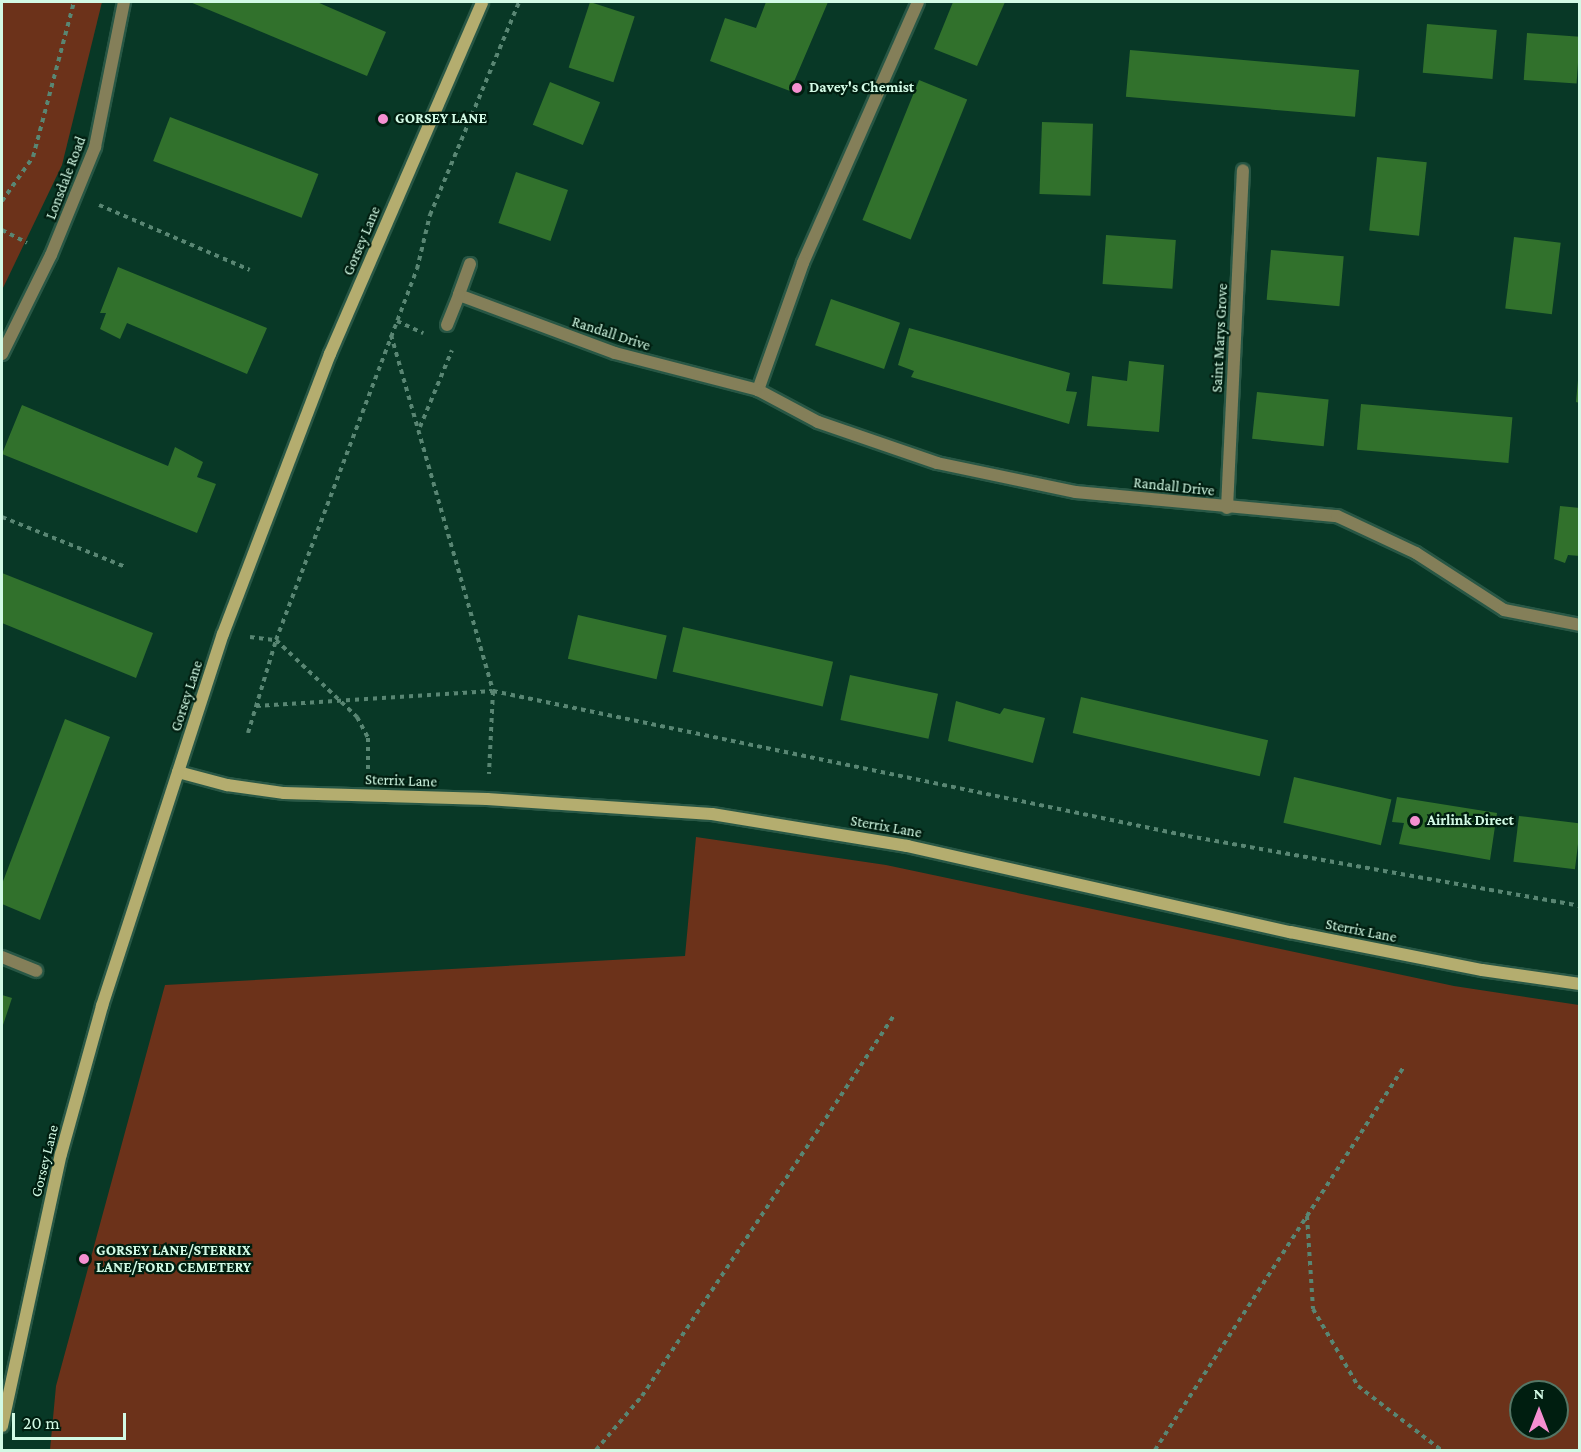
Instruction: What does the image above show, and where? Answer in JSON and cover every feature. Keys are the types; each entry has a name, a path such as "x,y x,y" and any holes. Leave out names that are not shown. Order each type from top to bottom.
{"main road":[{"name":"Gorsey Lane","path":"2,1426 3,1409 61,1154 102,1006 223,634 330,354 482,2"},
{"name":"Sterrix Lane","path":"178,772 256,790 487,799 712,814 908,846 1290,932 1482,970 1580,984"}],"street":[{"name":"Lonsdale Road","path":"2,354 78,196 95,147 124,2"},
{"path":"758,390 802,263 918,2"},
{"name":"Saint Marys Grove","path":"1227,508 1243,170"},
{"path":"447,325 470,264"},
{"name":"Randall Drive","path":"459,295 615,353 758,390 819,422 937,463 1076,492 1227,508 1337,516 1416,553 1504,610 1580,625"},
{"path":"2,957 36,971"}],"path":[{"path":"2,201 33,157 74,2"},
{"path":"248,733 276,640 390,334 417,269 430,215 519,2"},
{"path":"78,196 250,270"},
{"path":"390,334 420,427 493,691 487,799"},
{"path":"420,427 453,346"},
{"path":"2,517 123,566"},
{"path":"223,634 276,640 342,700 357,717 368,738 366,795"},
{"path":"256,706 493,691 1188,836 1580,906"},
{"path":"596,1450 642,1396 895,1014"},
{"path":"1155,1450 1403,1068"},
{"path":"1307,1215 1313,1309 1358,1386 1441,1450"}],"shaded area":[{"path":"2,2 102,2 62,165 2,290"},
{"path":"696,837 886,865 1454,986 1579,1005 1579,1450 50,1450 56,1386 165,985 685,956"}],"building":[{"path":"190,2 317,2 386,32 367,76"},
{"path":"590,2 635,17 613,82 569,68"},
{"path":"766,2 828,2 790,91 710,61 725,18 756,28"},
{"path":"953,2 1005,2 977,66 934,49"},
{"path":"1427,24 1497,30 1492,79 1423,73"},
{"path":"1527,33 1580,37 1577,84 1524,80"},
{"path":"1130,50 1359,70 1355,117 1126,97"},
{"path":"919,80 967,99 911,239 862,220"},
{"path":"550,82 600,102 583,145 533,125"},
{"path":"170,117 318,174 302,218 153,161"},
{"path":"1042,122 1093,124 1090,196 1039,194"},
{"path":"1377,157 1427,162 1419,236 1369,231"},
{"path":"516,172 568,190 550,241 498,223"},
{"path":"1106,235 1176,240 1172,289 1103,284"},
{"path":"1514,237 1561,243 1552,314 1505,308"},
{"path":"1271,250 1344,256 1339,306 1267,300"},
{"path":"118,267 267,328 247,374 127,323 120,339 100,329 106,313 100,313"},
{"path":"831,299 900,323 884,369 815,345"},
{"path":"909,328 1070,373 1066,391 1077,392 1069,424 911,377 914,371 898,365"},
{"path":"1129,361 1164,365 1159,432 1087,426 1092,376 1127,381"},
{"path":"1578,380 1580,380 1580,403 1576,402"},
{"path":"1257,392 1329,400 1324,446 1252,439"},
{"path":"1361,404 1512,417 1508,463 1357,450"},
{"path":"22,405 168,466 175,447 203,462 197,477 216,484 197,533 2,454"},
{"path":"1560,506 1580,508 1580,556 1568,555 1565,563 1554,559"},
{"path":"2,573 153,633 136,678 2,623"},
{"path":"578,615 667,635 657,679 568,659"},
{"path":"683,627 833,662 823,706 673,672"},
{"path":"850,675 938,694 928,739 840,720"},
{"path":"1081,697 1268,740 1260,776 1073,733"},
{"path":"956,701 1000,714 1004,708 1045,718 1033,763 948,741"},
{"path":"65,719 110,737 40,920 2,904 2,884"},
{"path":"1294,777 1391,799 1381,845 1283,823"},
{"path":"1397,797 1497,813 1490,860 1399,844 1404,823 1392,822"},
{"path":"1519,816 1580,823 1575,869 1513,862"},
{"path":"2,995 12,998 2,1028"}],"place":[{"name":"Davey's Chemist","path":"797,88"},
{"name":"GORSEY LANE","path":"383,119"},
{"name":"Airlink Direct","path":"1415,821"},
{"name":"GORSEY LANE/STERRIX LANE/FORD CEMETERY","path":"84,1259"}]}
